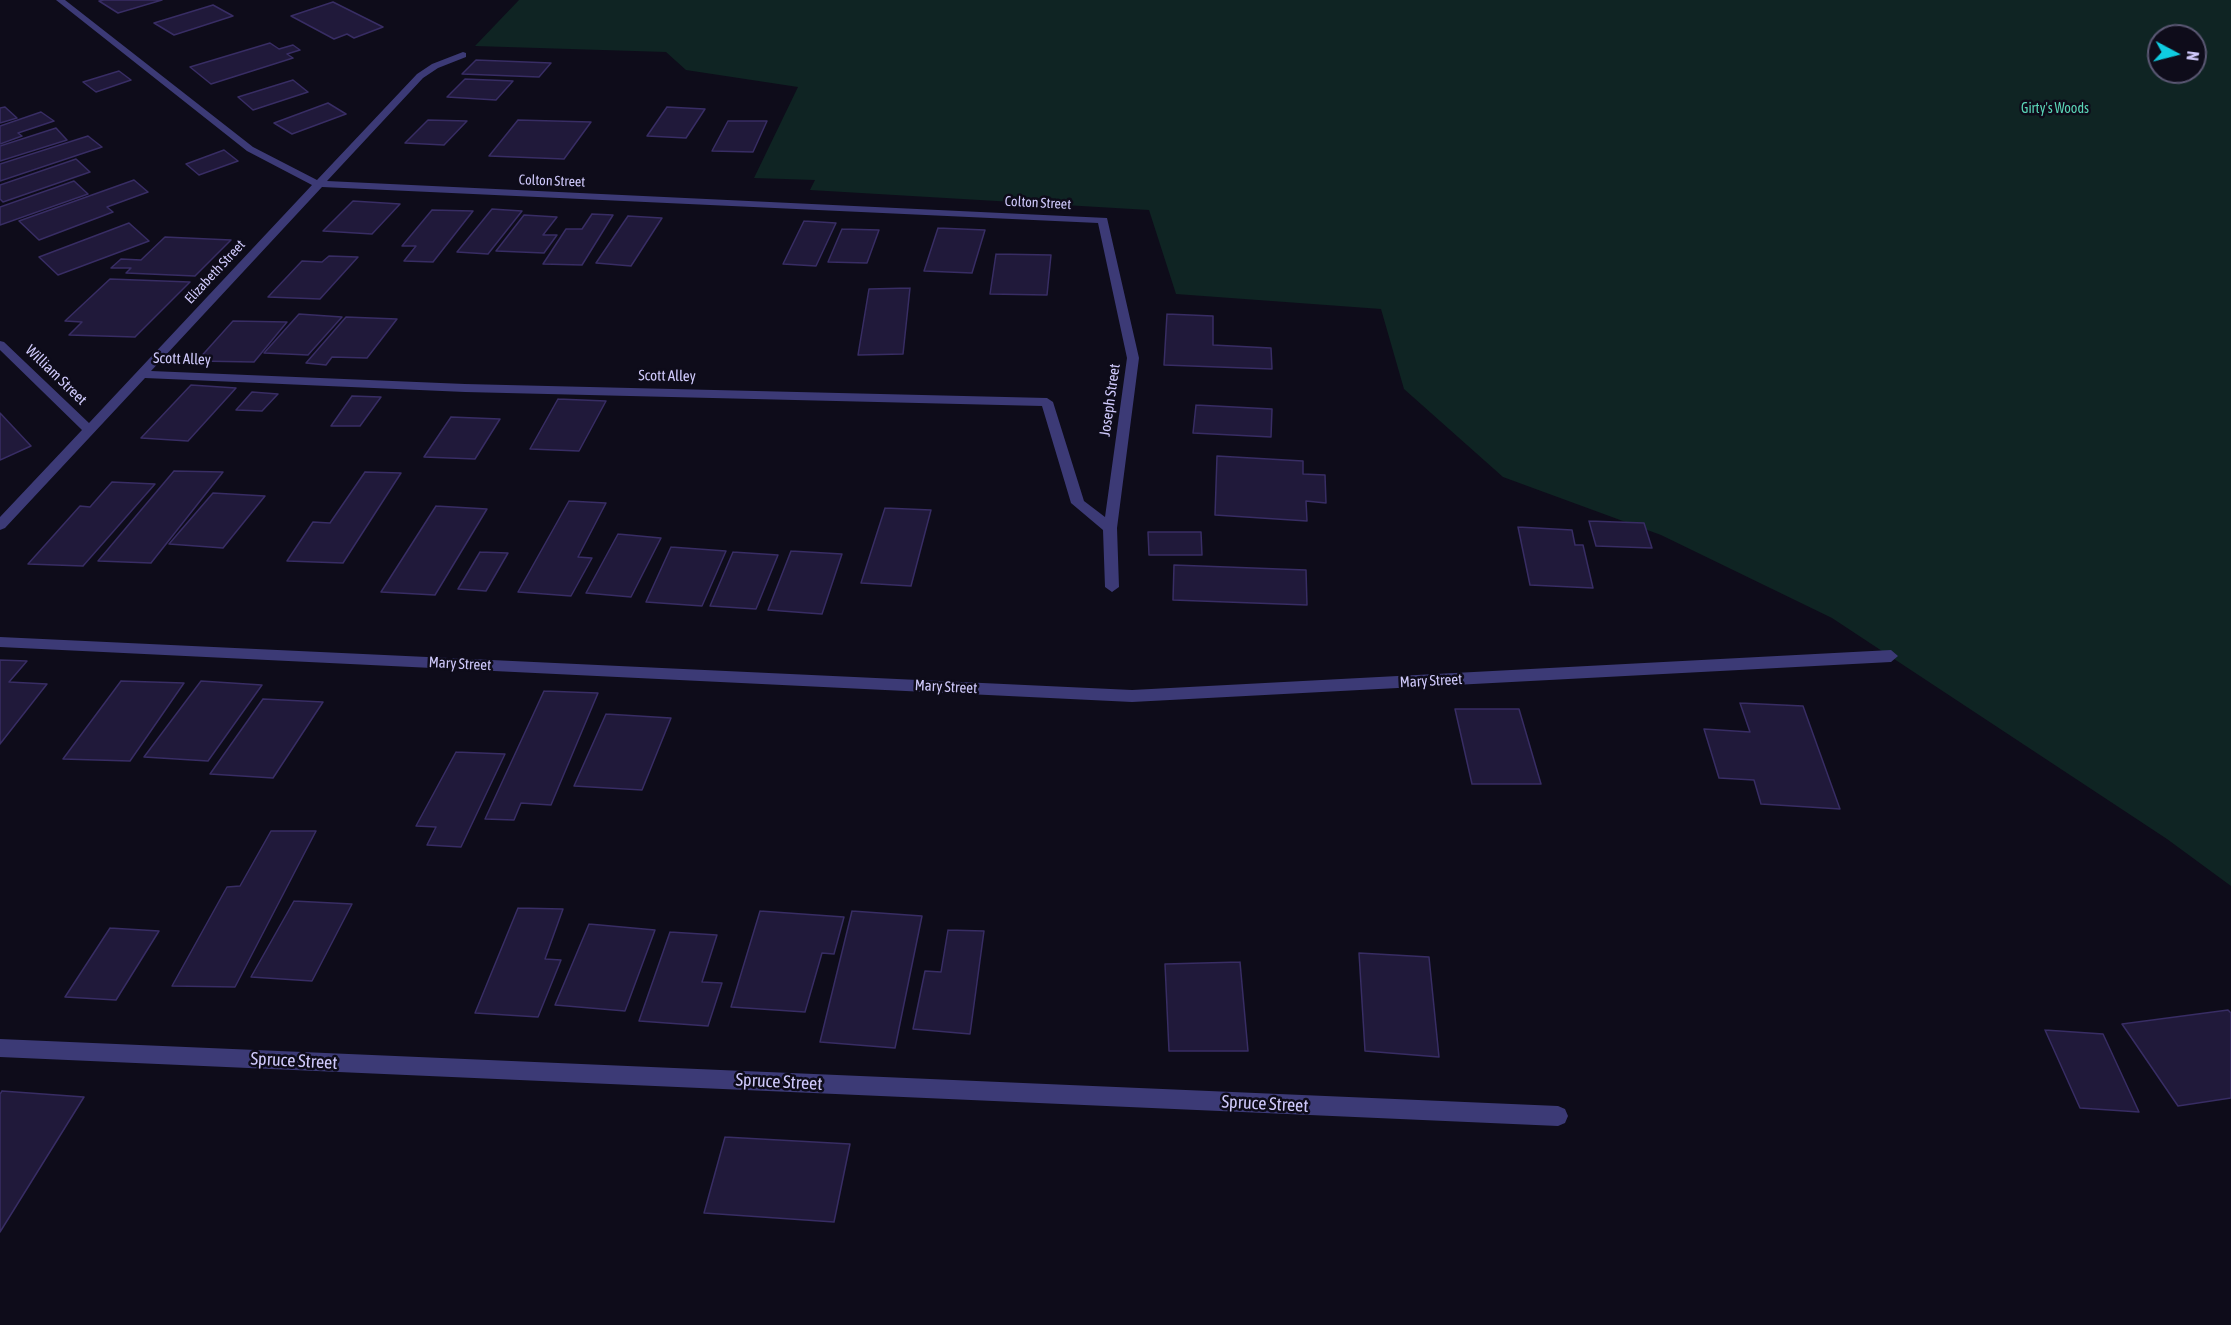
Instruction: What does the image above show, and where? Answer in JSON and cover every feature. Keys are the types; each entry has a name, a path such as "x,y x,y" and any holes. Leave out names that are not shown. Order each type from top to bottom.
{"street":[{"name":"Colton Street","path":"60,0 250,149 318,184 1103,220"},
{"name":"Elizabeth Street","path":"0,525 420,76 435,66 464,55"},
{"name":"Joseph Street","path":"1103,220 1133,358 1110,528 1112,587"},
{"name":"William Street","path":"0,344 89,430"},
{"name":"Scott Alley","path":"141,374 465,388 1047,402 1078,503 1110,528"},
{"name":"Mary Street","path":"0,642 1131,696 1891,656"},
{"name":"Spruce Street","path":"0,1048 1558,1116"}],"green space":[{"name":"Girty's Woods","path":"519,0 2231,0 2231,886 2167,839 1832,618 1661,535 1503,477 1404,389 1381,309 1176,294 1149,210 810,190 815,180 754,178 798,87 686,70 666,52 475,46"}],"building":[{"path":"162,0 118,13 99,1"},
{"path":"333,2 383,27 354,38 347,34 334,39 291,16"},
{"path":"213,5 233,16 174,35 154,23"},
{"path":"270,43 279,49 293,45 300,50 287,54 293,58 211,84 190,67"},
{"path":"476,60 551,63 539,77 462,74"},
{"path":"119,71 131,80 96,92 83,82"},
{"path":"465,79 513,81 496,100 447,97"},
{"path":"293,80 308,92 253,110 238,97"},
{"path":"328,103 346,114 292,134 274,123"},
{"path":"5,107 17,118 0,123 0,108"},
{"path":"667,107 705,109 686,138 647,136"},
{"path":"41,112 54,121 18,133 22,136 0,144 0,126"},
{"path":"428,120 467,121 444,145 405,143"},
{"path":"518,120 591,122 564,159 489,156"},
{"path":"728,121 767,121 753,152 712,151"},
{"path":"56,128 67,140 0,161 0,146"},
{"path":"88,136 102,147 0,181 0,164"},
{"path":"224,150 238,161 199,175 186,164"},
{"path":"76,159 90,172 3,202 0,199 0,185"},
{"path":"134,180 148,192 107,207 113,212 39,240 19,221"},
{"path":"74,181 88,194 0,225 0,207"},
{"path":"353,201 400,204 372,234 323,231"},
{"path":"492,209 522,211 488,254 457,252"},
{"path":"432,210 473,211 433,262 404,261 416,246 402,246"},
{"path":"592,214 613,215 582,265 543,264 566,229 582,229"},
{"path":"524,215 557,217 543,235 557,235 544,253 496,251"},
{"path":"628,216 662,218 631,266 596,263"},
{"path":"804,221 836,223 816,266 783,264"},
{"path":"129,223 149,241 58,275 39,257"},
{"path":"938,228 985,230 972,273 924,271"},
{"path":"842,229 879,230 867,263 828,262"},
{"path":"165,237 231,240 195,276 126,273 131,268 111,268 121,259 141,260"},
{"path":"996,254 1051,255 1047,295 990,294"},
{"path":"329,256 358,257 320,299 268,297 302,261 322,262"},
{"path":"110,279 190,282 135,337 69,335 82,322 65,321"},
{"path":"910,288 903,354 858,355 869,289"},
{"path":"299,314 342,317 308,355 264,353"},
{"path":"1167,314 1213,316 1213,345 1271,348 1272,369 1164,365"},
{"path":"346,317 397,319 367,358 332,357 326,365 306,363"},
{"path":"233,321 287,322 254,362 197,361"},
{"path":"191,385 236,388 188,441 141,438"},
{"path":"252,392 278,394 262,411 236,410"},
{"path":"352,396 381,397 360,426 331,426"},
{"path":"558,399 606,401 579,451 530,449"},
{"path":"1196,405 1272,409 1271,437 1193,433"},
{"path":"0,413 31,446 0,460"},
{"path":"451,417 500,419 475,459 424,457"},
{"path":"1217,456 1303,461 1303,474 1325,475 1326,503 1306,501 1307,521 1215,515"},
{"path":"174,471 223,472 151,563 98,561"},
{"path":"365,472 401,473 343,563 287,561 313,522 330,523"},
{"path":"112,482 155,484 83,566 28,564 80,506 90,507"},
{"path":"213,493 265,496 223,548 169,544"},
{"path":"569,501 606,503 578,557 592,558 571,596 518,592"},
{"path":"436,506 487,509 435,595 381,592"},
{"path":"885,508 931,510 911,586 861,583"},
{"path":"1589,521 1644,523 1652,548 1596,546"},
{"path":"1518,527 1572,530 1575,545 1583,545 1593,588 1530,585"},
{"path":"1148,532 1201,532 1202,555 1149,555"},
{"path":"618,534 661,538 631,597 586,593"},
{"path":"671,547 726,551 702,606 646,602"},
{"path":"791,551 842,554 822,614 768,610"},
{"path":"480,552 508,553 486,591 458,589"},
{"path":"733,552 778,555 756,609 710,606"},
{"path":"1174,565 1306,570 1307,605 1173,600"},
{"path":"0,660 27,661 9,682 47,684 0,744"},
{"path":"121,681 184,683 130,761 63,759"},
{"path":"201,681 262,685 208,761 144,757"},
{"path":"544,691 598,693 551,805 521,803 514,820 485,819"},
{"path":"263,699 323,702 273,778 210,774"},
{"path":"1740,703 1803,706 1840,809 1761,804 1754,780 1719,778 1704,729 1750,732"},
{"path":"1455,709 1519,709 1541,784 1472,784"},
{"path":"606,714 671,718 642,790 574,786"},
{"path":"456,752 505,754 461,847 427,845 436,827 416,826"},
{"path":"271,831 316,831 235,987 172,986 227,887 240,886"},
{"path":"294,901 352,904 312,981 251,977"},
{"path":"518,908 563,909 545,959 561,960 538,1017 475,1013"},
{"path":"760,911 844,917 834,954 822,953 805,1012 731,1007"},
{"path":"852,911 922,916 895,1048 820,1042"},
{"path":"589,924 655,930 625,1011 555,1005"},
{"path":"110,928 159,931 116,1000 65,997"},
{"path":"948,930 984,931 970,1034 913,1029 925,971 941,972"},
{"path":"670,932 717,935 702,982 722,983 708,1026 639,1021"},
{"path":"1359,953 1429,957 1439,1057 1365,1051"},
{"path":"1240,962 1248,1051 1169,1051 1165,964"},
{"path":"2228,1010 2231,1013 2231,1098 2178,1106 2122,1024"},
{"path":"2045,1030 2103,1034 2139,1112 2080,1108"},
{"path":"2,1091 84,1097 0,1232 0,1094"},
{"path":"725,1137 850,1144 834,1222 704,1213"}]}
